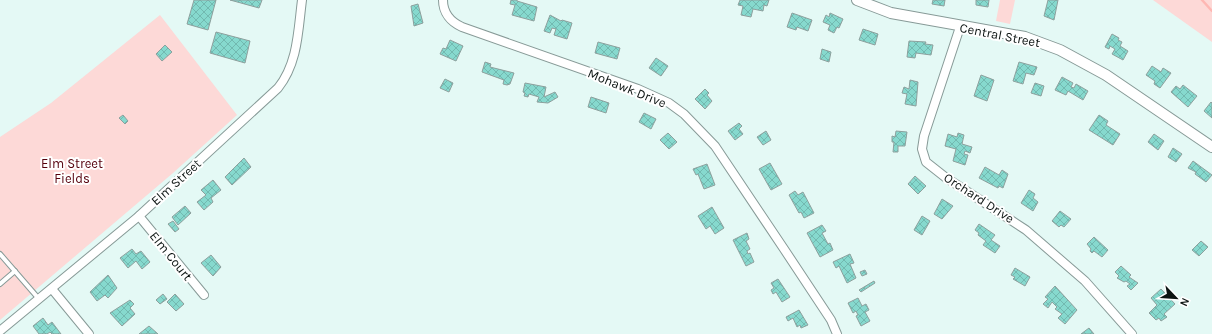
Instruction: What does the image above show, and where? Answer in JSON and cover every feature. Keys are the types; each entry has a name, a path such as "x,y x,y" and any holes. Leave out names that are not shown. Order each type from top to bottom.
{"street":[{"name":"Elm Street","path":"0,331 139,216 282,84 294,58 302,0"},
{"name":"Mohawk Drive","path":"443,0 446,13 452,22 462,27 638,89 664,101 684,114 715,146 831,320 837,334"},
{"name":"Central Street","path":"857,0 891,13 960,27 1024,37 1060,50 1106,75 1212,147"},
{"name":"Orchard Drive","path":"960,27 924,136 922,149 926,162 945,178 1001,212 1026,230 1085,281 1132,334"},
{"name":"Elm Court","path":"139,216 204,295"},
{"path":"52,289 89,334"}],"lane":[{"path":"0,254 39,299"},
{"path":"0,284 15,271"}],"green space":[{"path":"1000,0 1015,0 1010,24 996,21"},
{"path":"1153,0 1212,0 1212,42"},
{"name":"Elm Street Fields","path":"160,15 237,115 173,173 0,320 0,137 51,103"}],"building":[{"path":"194,0 216,0 208,30 187,24"},
{"path":"230,0 262,0 259,8"},
{"path":"511,0 517,0 537,7 534,21 512,15 515,5 510,4"},
{"path":"740,0 769,0 767,6 764,5 763,11 753,9 751,17 741,15 743,6 738,5"},
{"path":"933,0 945,0 944,6 932,4"},
{"path":"976,0 989,0 988,7 976,5"},
{"path":"1048,0 1058,0 1054,20 1044,16"},
{"path":"418,4 423,23 414,26 411,6"},
{"path":"792,13 812,20 808,31 797,27 796,30 787,27"},
{"path":"830,13 843,19 839,28 837,27 834,33 828,30 830,25 823,22 826,15 829,17"},
{"path":"550,15 561,21 572,23 567,39 554,35 556,29 552,28 550,33 544,31"},
{"path":"863,29 878,34 875,45 859,40"},
{"path":"216,32 250,41 245,63 210,53"},
{"path":"1112,34 1119,38 1118,40 1122,42 1120,46 1128,51 1123,60 1112,54 1115,49 1110,46 1109,49 1105,47"},
{"path":"450,40 463,46 456,61 440,54 443,48 446,49"},
{"path":"909,41 926,42 925,44 933,45 931,55 916,53 915,58 907,57"},
{"path":"598,42 620,48 617,59 595,53"},
{"path":"165,45 172,52 162,61 156,54"},
{"path":"822,49 831,52 829,62 820,59"},
{"path":"656,58 668,66 661,76 649,68"},
{"path":"485,62 491,64 490,67 514,73 510,84 503,84 504,80 482,72"},
{"path":"1019,62 1037,67 1034,75 1026,73 1023,84 1013,81"},
{"path":"1152,66 1161,72 1163,68 1171,73 1160,88 1154,84 1155,81 1146,75"},
{"path":"981,75 994,80 987,101 974,96"},
{"path":"1062,77 1073,83 1071,87 1074,88 1076,84 1088,91 1083,100 1068,91 1066,95 1055,90"},
{"path":"445,79 453,83 449,92 440,88"},
{"path":"910,80 918,82 916,106 905,104 907,94 902,93 904,87 909,89"},
{"path":"525,83 546,87 544,97 555,92 558,97 548,103 537,102 539,97 529,94 528,97 524,96 525,93 523,92"},
{"path":"1035,83 1044,86 1041,96 1031,93"},
{"path":"1183,85 1197,96 1188,107 1171,92 1176,86 1180,89"},
{"path":"705,89 709,93 707,95 712,101 705,109 695,99"},
{"path":"591,97 609,103 606,113 588,107"},
{"path":"1211,102 1212,103 1212,118 1204,111"},
{"path":"644,113 656,119 651,129 639,122"},
{"path":"123,115 128,121 125,124 119,118"},
{"path":"1099,115 1108,121 1106,125 1120,134 1113,145 1089,130"},
{"path":"739,123 742,126 739,129 743,134 735,140 728,131"},
{"path":"766,131 771,140 763,145 757,137"},
{"path":"896,131 907,132 905,146 898,146 898,152 893,152 894,142 892,142 892,136 895,137"},
{"path":"668,133 677,142 669,149 660,140"},
{"path":"958,133 964,135 962,144 972,147 970,153 965,151 964,154 968,155 965,165 953,161 956,149 945,146 948,134 957,137"},
{"path":"1154,134 1164,141 1158,150 1148,142"},
{"path":"1173,148 1182,154 1176,162 1168,157"},
{"path":"244,158 251,167 232,185 225,177"},
{"path":"1193,161 1212,175 1206,182 1195,174 1196,172 1188,168"},
{"path":"770,163 782,184 771,190 759,169"},
{"path":"707,164 715,185 704,189 698,174 696,175 693,169"},
{"path":"985,167 999,175 1002,170 1008,174 1003,188 999,186 998,188 979,178"},
{"path":"915,176 926,186 918,194 908,184"},
{"path":"213,180 221,190 211,198 213,202 204,210 197,202 206,195 201,190"},
{"path":"1029,190 1035,194 1033,198 1038,202 1033,211 1021,203"},
{"path":"795,191 798,195 803,192 814,213 804,218 801,212 799,213 789,195"},
{"path":"942,199 953,206 942,219 934,214"},
{"path":"185,206 191,213 178,225 172,217"},
{"path":"712,207 724,228 715,234 710,226 706,229 698,216"},
{"path":"1060,211 1071,219 1064,227 1061,225 1059,227 1052,221"},
{"path":"922,216 930,221 922,235 914,230"},
{"path":"173,221 179,229 175,232 168,224"},
{"path":"979,224 995,235 991,240 1000,246 995,253 983,245 986,241 978,235 979,233 975,230"},
{"path":"822,225 826,231 822,233 828,244 830,243 833,250 820,257 807,233"},
{"path":"747,233 749,239 746,241 750,249 747,251 748,254 750,253 754,262 746,266 733,240"},
{"path":"1094,237 1108,250 1102,257 1094,251 1092,253 1087,244"},
{"path":"1201,241 1208,247 1199,256 1192,250"},
{"path":"132,249 136,254 141,251 150,262 142,269 136,261 128,268 120,258"},
{"path":"850,254 854,263 850,264 856,278 847,283 839,266 836,268 833,262"},
{"path":"211,255 221,267 213,276 201,263"},
{"path":"1121,266 1131,275 1129,277 1138,283 1131,290 1127,286 1130,284 1117,278 1119,276 1115,272"},
{"path":"1015,268 1030,277 1025,286 1013,279 1015,277 1011,275"},
{"path":"865,270 867,274 862,276 860,272"},
{"path":"108,275 117,288 108,298 105,295 97,301 90,292"},
{"path":"778,279 790,297 782,302 776,292 773,294 771,290 774,288 771,283"},
{"path":"874,281 875,283 861,292 859,290"},
{"path":"1055,286 1077,310 1065,324 1058,318 1062,314 1055,309 1057,307 1052,302 1048,308 1043,304 1048,299 1045,297"},
{"path":"1161,289 1175,304 1164,314 1167,317 1161,321 1159,318 1156,320 1149,313 1157,305 1151,298"},
{"path":"163,294 167,299 160,304 156,300"},
{"path":"175,294 184,304 176,311 167,302"},
{"path":"858,298 862,306 866,304 869,310 865,312 870,321 861,326 856,316 858,315 856,311 853,313 848,303"},
{"path":"130,300 134,304 130,308 135,314 122,326 110,313"},
{"path":"799,310 808,325 801,328 800,325 797,327 793,318 788,321 786,317"},
{"path":"43,318 48,325 52,322 61,334 52,334 50,332 47,334 39,334 33,326"},
{"path":"149,326 158,334 139,334"},
{"path":"1089,328 1094,334 1081,334"}],"waterway":[{"path":"1202,0 1212,11"}]}
